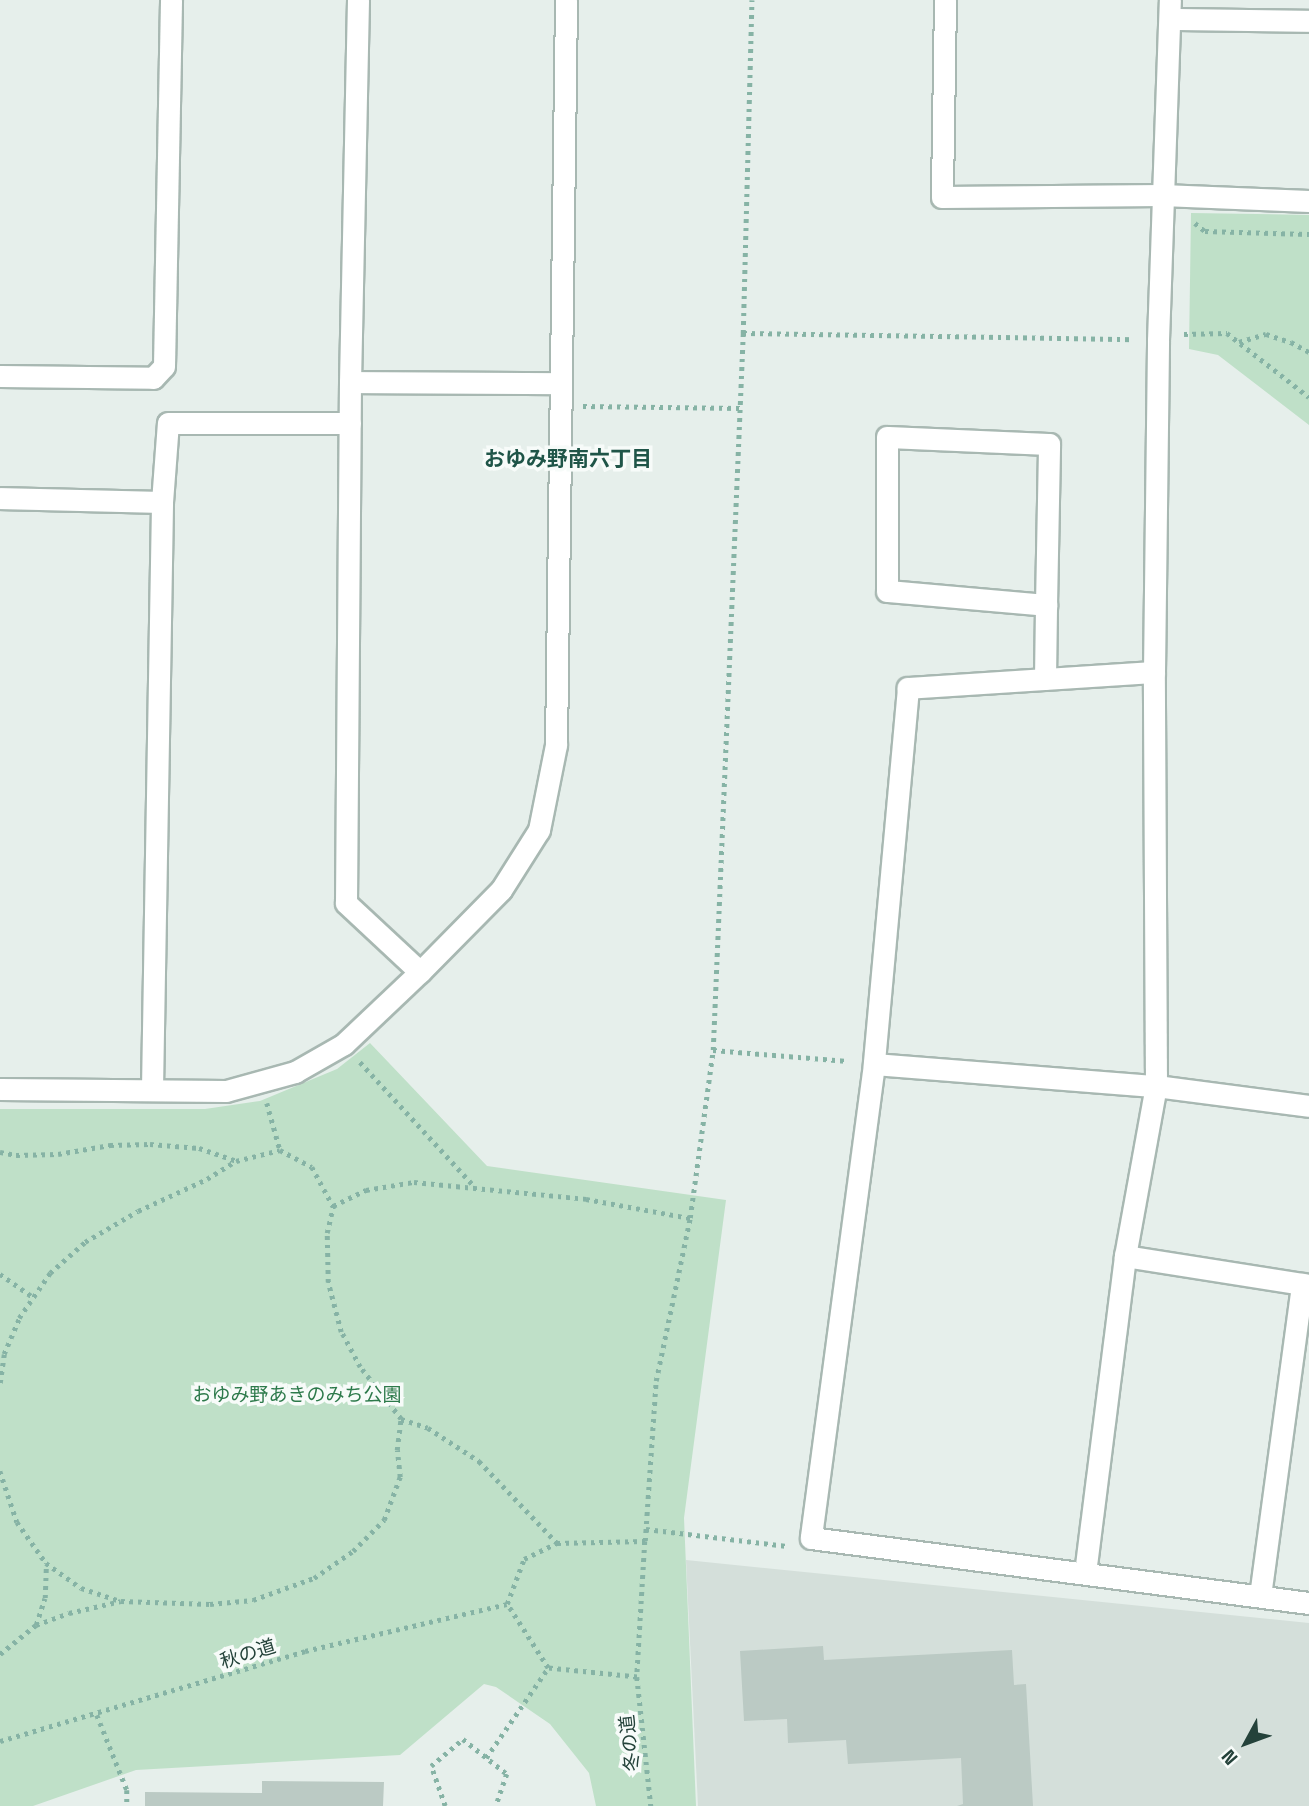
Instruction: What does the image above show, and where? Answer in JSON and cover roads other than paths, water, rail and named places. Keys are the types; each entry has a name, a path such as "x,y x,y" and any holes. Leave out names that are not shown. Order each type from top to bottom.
{"street":[{"path":"0,376 153,378 164,366 171,0"},
{"path":"358,0 349,382 346,903 420,972"},
{"path":"0,1089 226,1091 295,1072 344,1044 420,972 501,890 539,830 556,745 566,0"},
{"path":"944,0 942,197 1162,195 1309,201"},
{"path":"1085,1573 1125,1256 1156,1086 1154,672 1158,340 1170,9 1309,21"},
{"path":"349,382 559,383"},
{"path":"152,1089 162,502 168,423 349,423"},
{"path":"1045,679 1049,444 887,437 887,592 1046,604"},
{"path":"0,498 162,502"},
{"path":"1154,672 908,688 874,1064 811,1538 1309,1603"},
{"path":"874,1064 1156,1086 1309,1106"},
{"path":"1125,1256 1305,1284 1260,1596"}],"district":[{"name":"おゆみ野南六丁目","path":"568,459"}],"park label":[{"name":"おゆみ野あきのみち公園","path":"297,1395"}]}
